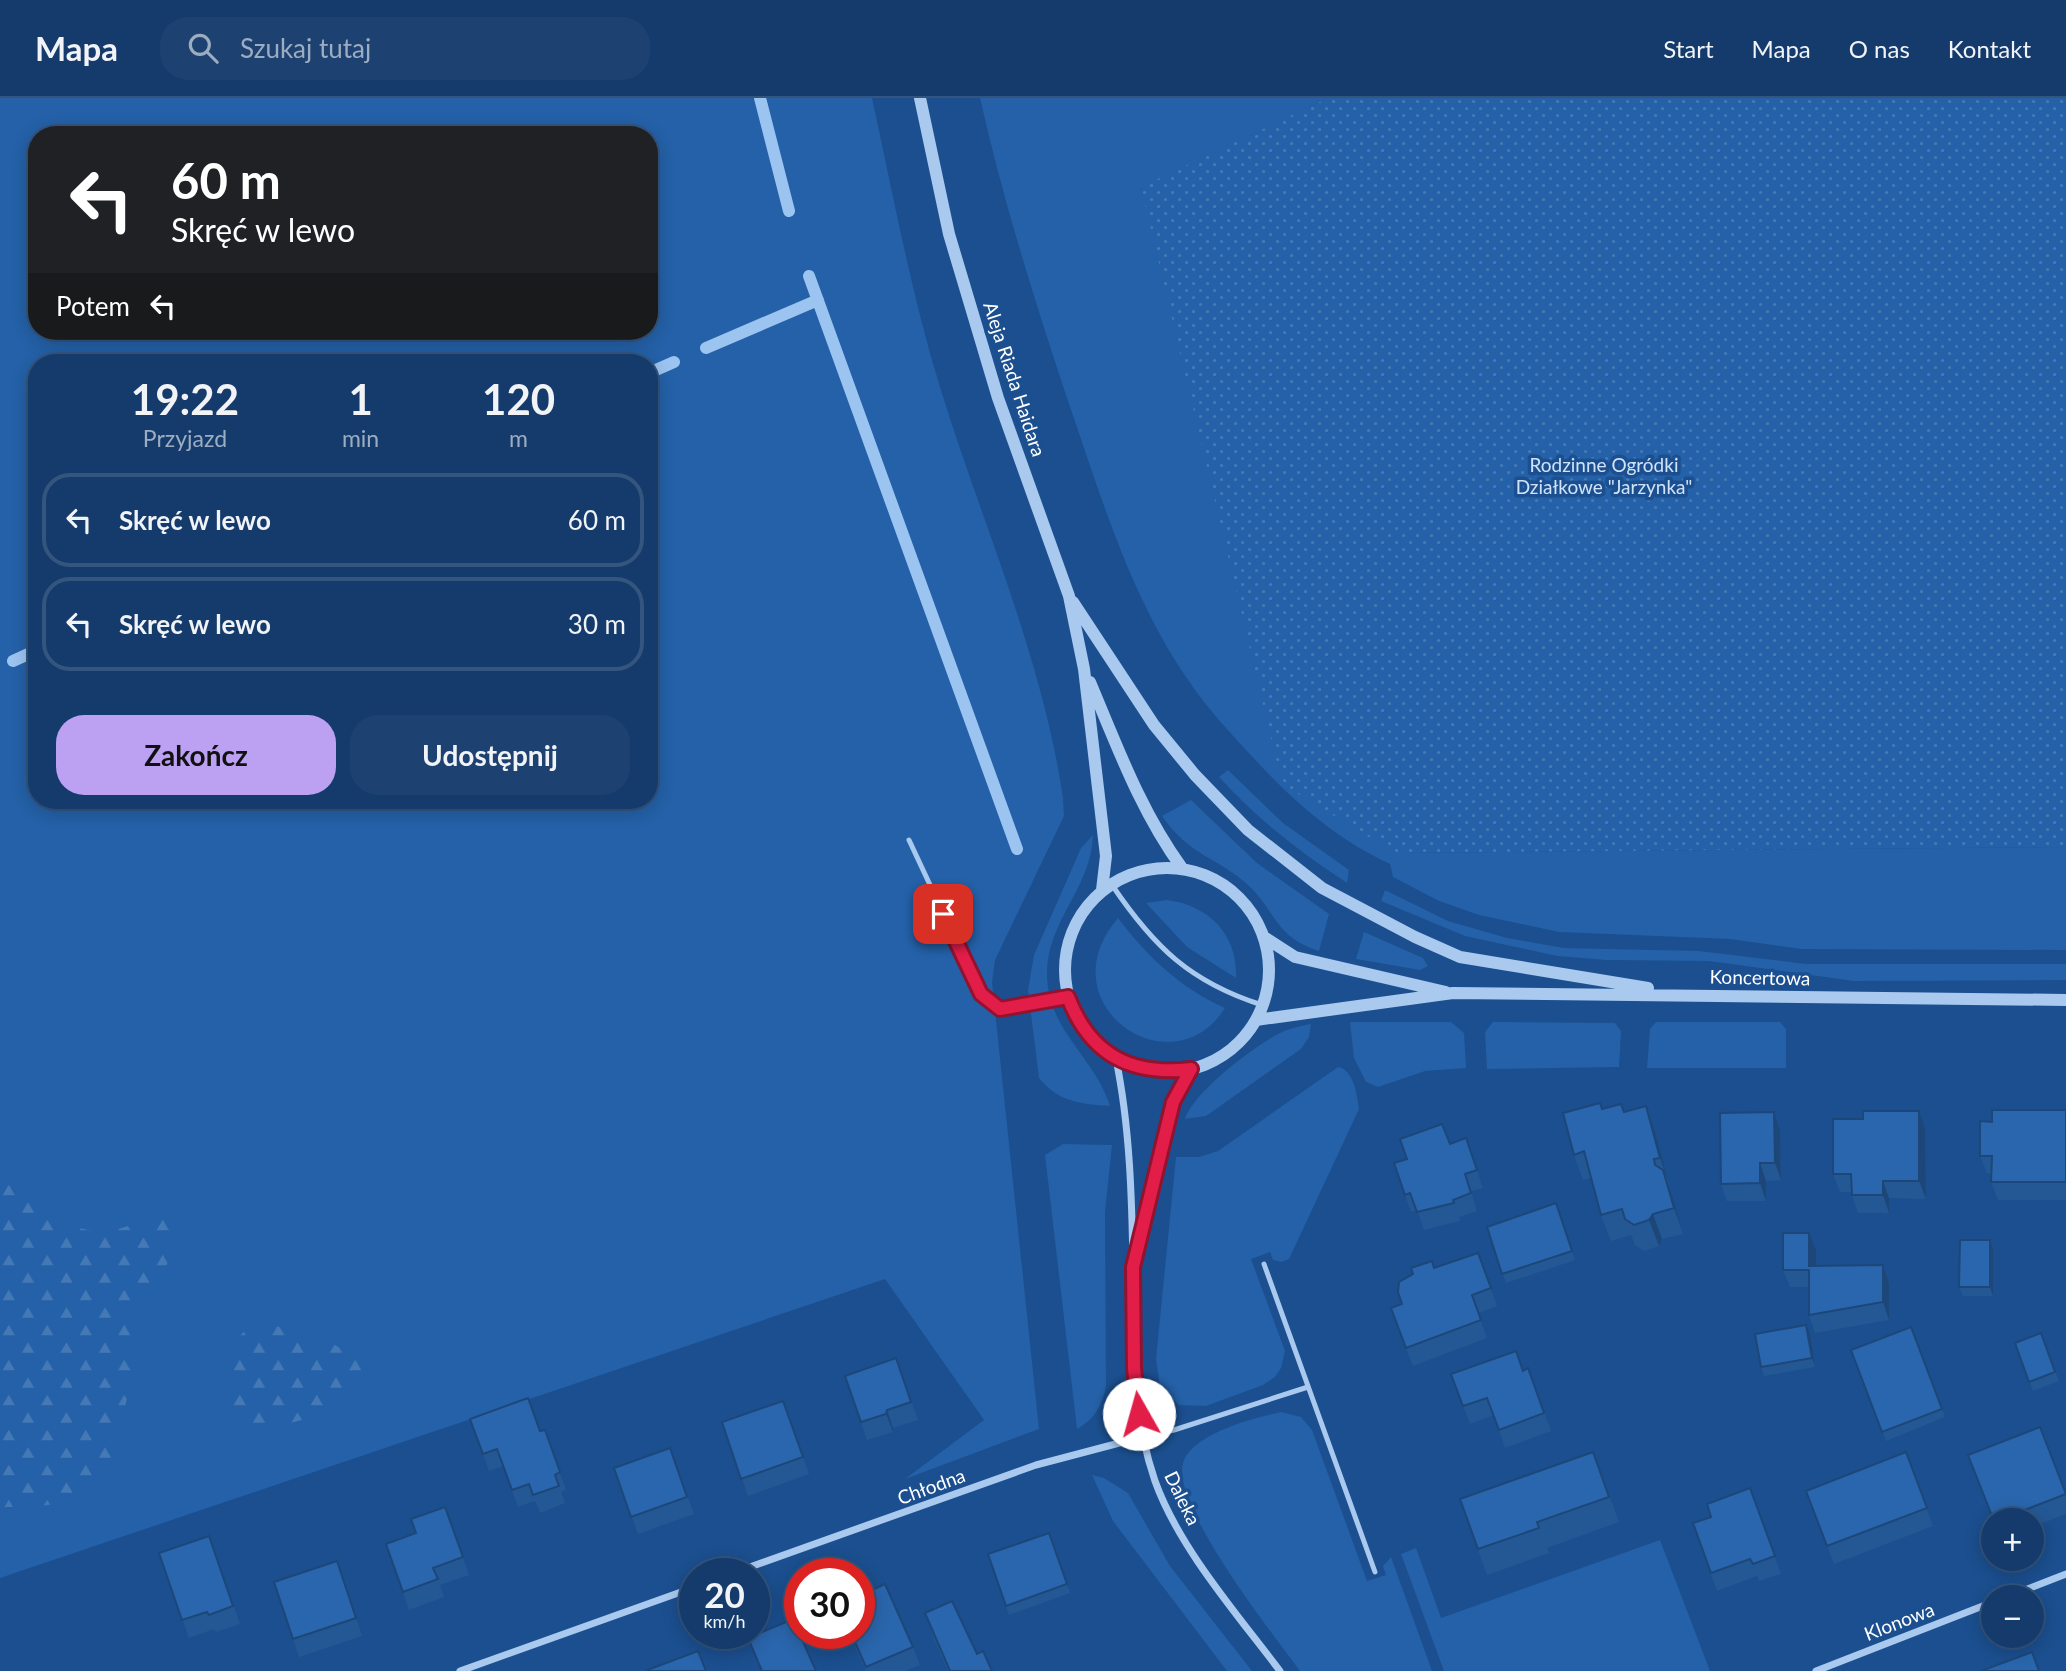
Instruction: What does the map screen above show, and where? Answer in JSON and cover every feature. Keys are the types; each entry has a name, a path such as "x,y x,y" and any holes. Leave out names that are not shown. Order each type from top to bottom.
{"street":[{"name":"Aleja Riada Haidara","path":"920,98 949,234 998,398 1069,596 1084,668 1106,856 1107,887"},
{"path":"1069,596 1154,725 1195,775 1248,830 1322,888 1415,937 1460,957 1688,995"},
{"name":"Aleja Riada Haidara","path":"1084,668 1143,805 1161,840 1182,869"},
{"path":"1154,868 1182,869 1217,880 1232,891 1256,920 1264,937 1269,979 1256,1020 1228,1051 1191,1069 1165,1072 1140,1069 1116,1059 1086,1033 1068,997 1065,958 1077,920 1107,887 1126,876 1154,868"},
{"name":"Koncertowa","path":"1264,937 1295,957 1454,993"},
{"name":"Koncertowa","path":"1256,1020 1454,993 2066,1000"},
{"name":"Daleka","path":"1116,1059 1126,1125 1133,1267 1134,1368 1142,1437 1156,1483 1176,1526 1280,1671"},
{"name":"Daleka","path":"1133,1267 1173,1102 1191,1069"},
{"name":"Chłodna","path":"770,1560 1036,1465 1142,1437"},
{"path":"2038,1585 2066,1574"},
{"path":"460,1671 679,1593"},
{"name":"Klonowa","path":"1816,1671 1981,1607"}],"lane":[{"path":"909,840 981,994 1000,1009 1068,997"},
{"path":"1107,887 1166,953 1226,993 1262,1005"},
{"path":"1264,1264 1375,1572"},
{"path":"1142,1437 1174,1430 1308,1387"}],"green space":[{"path":"0,98 872,98 920,316 956,438 1026,641 1041,693 1063,798 1064,816 995,960 992,982 1039,1429 905,1479 984,1420 885,1279 0,1578"},
{"path":"980,98 1328,98 1141,188 1395,853 2066,847 2066,950 1802,949 1730,939 1559,932 1479,915 1439,901 1393,877 1390,864 1354,845 1320,821 1274,780 1213,713 1188,680 1149,614 1104,507 1055,361 1009,212"},
{"name":"Rodzinne Ogródki Działkowe \"Jarzynka\"","path":"1328,98 2066,98 2066,847 1395,853 1282,784 1141,187"},
{"path":"1228,770 1283,823 1349,870 1347,883 1296,847 1248,807 1219,777"},
{"path":"1191,800 1257,863 1329,914 1319,951 1293,939 1249,886 1193,848 1172,830 1162,816"},
{"path":"1093,835 1083,876 1050,949 1047,970 1054,1009 1069,1037 1096,1076 1110,1106 1080,1103 1062,1097 1039,1078 1028,990 1034,955 1081,848"},
{"path":"1385,890 1448,921 1507,938 1564,948 1699,951 1806,964 2066,964 2066,980 1854,981 1709,961 1606,960 1557,956 1465,936 1381,901"},
{"path":"1167,900 1195,908 1218,924 1232,948 1236,978 1187,947 1146,903"},
{"path":"1118,918 1141,945 1179,981 1225,1008 1202,1032 1176,1041 1148,1039 1124,1027 1105,1006 1096,980 1099,950"},
{"path":"1364,932 1423,958 1428,966 1420,970 1356,959"},
{"path":"1350,1022 1451,1022 1464,1033 1466,1068 1425,1071 1378,1087 1366,1082 1354,1058"},
{"path":"1493,1022 1615,1023 1621,1031 1619,1067 1487,1069 1485,1032"},
{"path":"1656,1022 1780,1022 1786,1029 1786,1068 1647,1068 1650,1029"},
{"path":"1311,1024 1309,1037 1301,1049 1206,1116 1185,1119 1190,1108 1212,1083 1255,1048 1291,1028"},
{"path":"1338,1067 1351,1078 1359,1109 1289,1259 1281,1262 1273,1260 1270,1252 1251,1259 1285,1351 1281,1368 1275,1377 1263,1385 1206,1406 1179,1405 1160,1387 1156,1359 1176,1157 1199,1157 1218,1151"},
{"path":"1063,1144 1112,1145 1105,1212 1106,1386 1097,1411 1077,1429 1045,1155"},
{"path":"0,1181 13,1186 57,1216 81,1228 95,1231 116,1230 154,1217 163,1217 170,1232 172,1246 169,1260 132,1327 132,1373 122,1423 108,1470 94,1487 83,1495 56,1504 0,1507"},
{"path":"256,1320 307,1335 344,1350 357,1361 363,1375 360,1391 319,1416 252,1432 237,1417 232,1406 225,1383 225,1371 232,1346"},
{"path":"1281,1412 1301,1417 1312,1430 1367,1581 1386,1575 1383,1566 1391,1557 1432,1671 1300,1671 1247,1599 1206,1535 1191,1505 1183,1479 1184,1460 1190,1450 1226,1428"},
{"path":"1092,1475 1104,1478 1128,1493 1170,1566 1252,1671 1227,1671 1113,1521"},
{"path":"1660,1540 1710,1671 1444,1671 1401,1554 1416,1548 1441,1618"}],"building":[{"path":"1600,1103 1602,1109 1621,1104 1624,1112 1646,1106 1660,1158 1654,1159 1655,1165 1663,1170 1674,1208 1653,1214 1649,1220 1634,1225 1625,1219 1622,1209 1601,1215 1584,1151 1574,1155 1563,1113"},
{"path":"1992,1110 2066,1110 2066,1182 1991,1182 1992,1156 1980,1156 1980,1121 1992,1122"},
{"path":"1863,1111 1919,1111 1919,1181 1883,1181 1883,1195 1852,1195 1851,1174 1833,1174 1833,1119 1863,1119"},
{"path":"1774,1112 1775,1163 1760,1163 1760,1183 1721,1184 1720,1113"},
{"path":"1442,1124 1450,1144 1466,1138 1477,1170 1465,1174 1471,1193 1453,1200 1454,1203 1417,1212 1410,1193 1405,1195 1394,1163 1407,1159 1400,1139"},
{"path":"1556,1203 1572,1251 1502,1274 1487,1227"},
{"path":"1783,1233 1809,1233 1809,1266 1883,1265 1883,1302 1809,1315 1809,1270 1783,1270"},
{"path":"1960,1240 1990,1240 1990,1287 1959,1287"},
{"path":"1478,1253 1491,1288 1472,1295 1481,1320 1406,1348 1391,1308 1402,1304 1398,1292 1399,1282 1413,1274 1411,1268 1432,1261 1434,1268"},
{"path":"1806,1325 1812,1358 1761,1367 1755,1334"},
{"path":"1911,1327 1942,1409 1882,1432 1851,1350"},
{"path":"2041,1333 2055,1372 2029,1382 2015,1343"},
{"path":"1516,1351 1523,1371 1528,1368 1544,1413 1499,1430 1487,1398 1463,1406 1451,1374"},
{"path":"896,1358 911,1402 861,1422 845,1376"},
{"path":"528,1398 540,1431 545,1430 560,1472 555,1475 559,1486 533,1495 529,1484 512,1490 497,1449 483,1454 470,1419"},
{"path":"783,1401 803,1457 741,1479 722,1422"},
{"path":"2040,1427 2066,1494 2030,1508 1989,1508 1968,1455"},
{"path":"670,1448 687,1497 631,1517 614,1468"},
{"path":"1593,1452 1609,1497 1537,1522 1539,1528 1478,1549 1460,1499"},
{"path":"1906,1452 1927,1508 1827,1546 1806,1491"},
{"path":"1750,1488 1775,1556 1753,1564 1750,1559 1711,1573 1693,1523 1711,1517 1707,1504"},
{"path":"445,1507 463,1557 433,1568 438,1579 403,1592 386,1544 416,1533 411,1519"},
{"path":"1049,1533 1067,1584 1006,1606 988,1554"},
{"path":"209,1536 233,1606 209,1615 207,1612 182,1620 159,1553"},
{"path":"337,1561 356,1618 293,1639 274,1582"},
{"path":"885,1584 913,1647 866,1667 858,1649 875,1649 875,1589"},
{"path":"952,1601 977,1654 983,1651 992,1671 950,1671 925,1613"},
{"path":"784,1623 784,1649 806,1649 816,1671 762,1671 753,1649 770,1649 770,1629"},
{"path":"698,1651 706,1671 645,1671"},
{"path":"2032,1652 2039,1671 1981,1671"}],"waterway":[{"path":"760,98 789,211"},
{"path":"809,276 1017,849"},
{"path":"706,348 818,300"},
{"path":"658,369 674,362"},
{"path":"13,661 28,654"}],"route":[{"path":"943,914 981,994 1000,1009 1068,997 1075,1016 1086,1033 1100,1048 1116,1059 1140,1069 1165,1072 1191,1069 1173,1102 1133,1267 1134,1368 1139,1414"}]}
